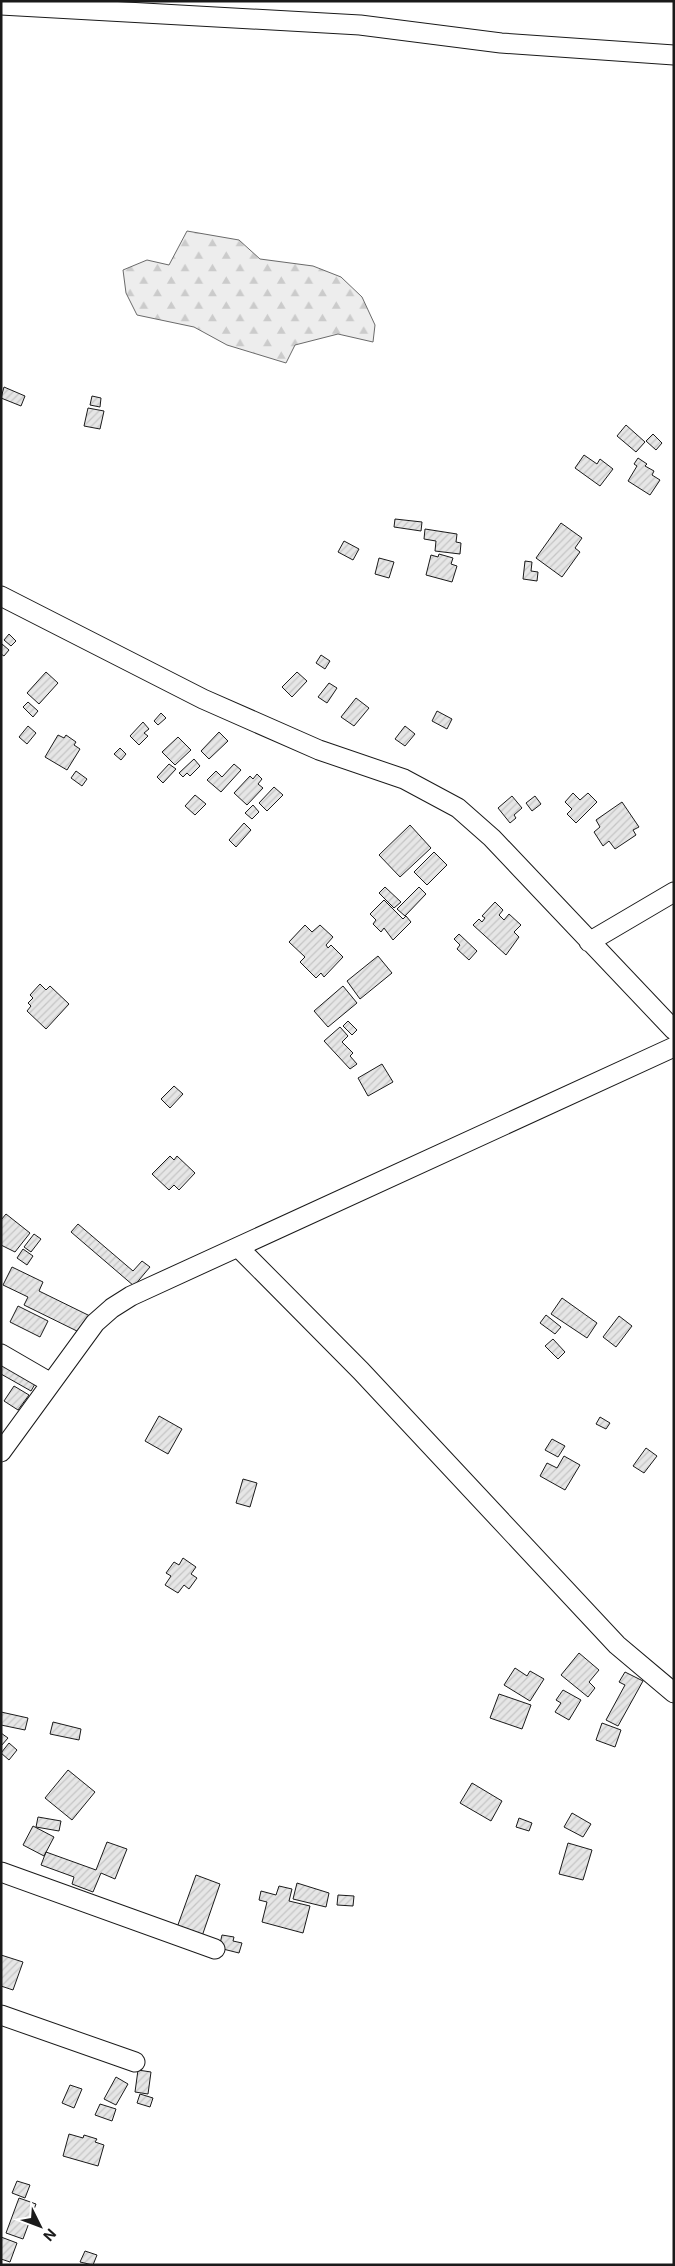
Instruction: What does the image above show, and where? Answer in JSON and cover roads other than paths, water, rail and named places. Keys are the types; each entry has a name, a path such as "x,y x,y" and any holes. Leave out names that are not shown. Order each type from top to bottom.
{"street":[{"path":"1,5 360,25 500,42 674,55"},
{"path":"1,596 204,699 319,750 404,779 458,808 492,838 674,1030"},
{"path":"589,942 674,892"},
{"path":"1,1452 95,1323 112,1308 131,1296 674,1047"},
{"path":"238,1247 361,1371 618,1645 674,1693"},
{"path":"1,1354 51,1383"},
{"path":"1,1872 215,1949"},
{"path":"1,2015 135,2062"}]}
